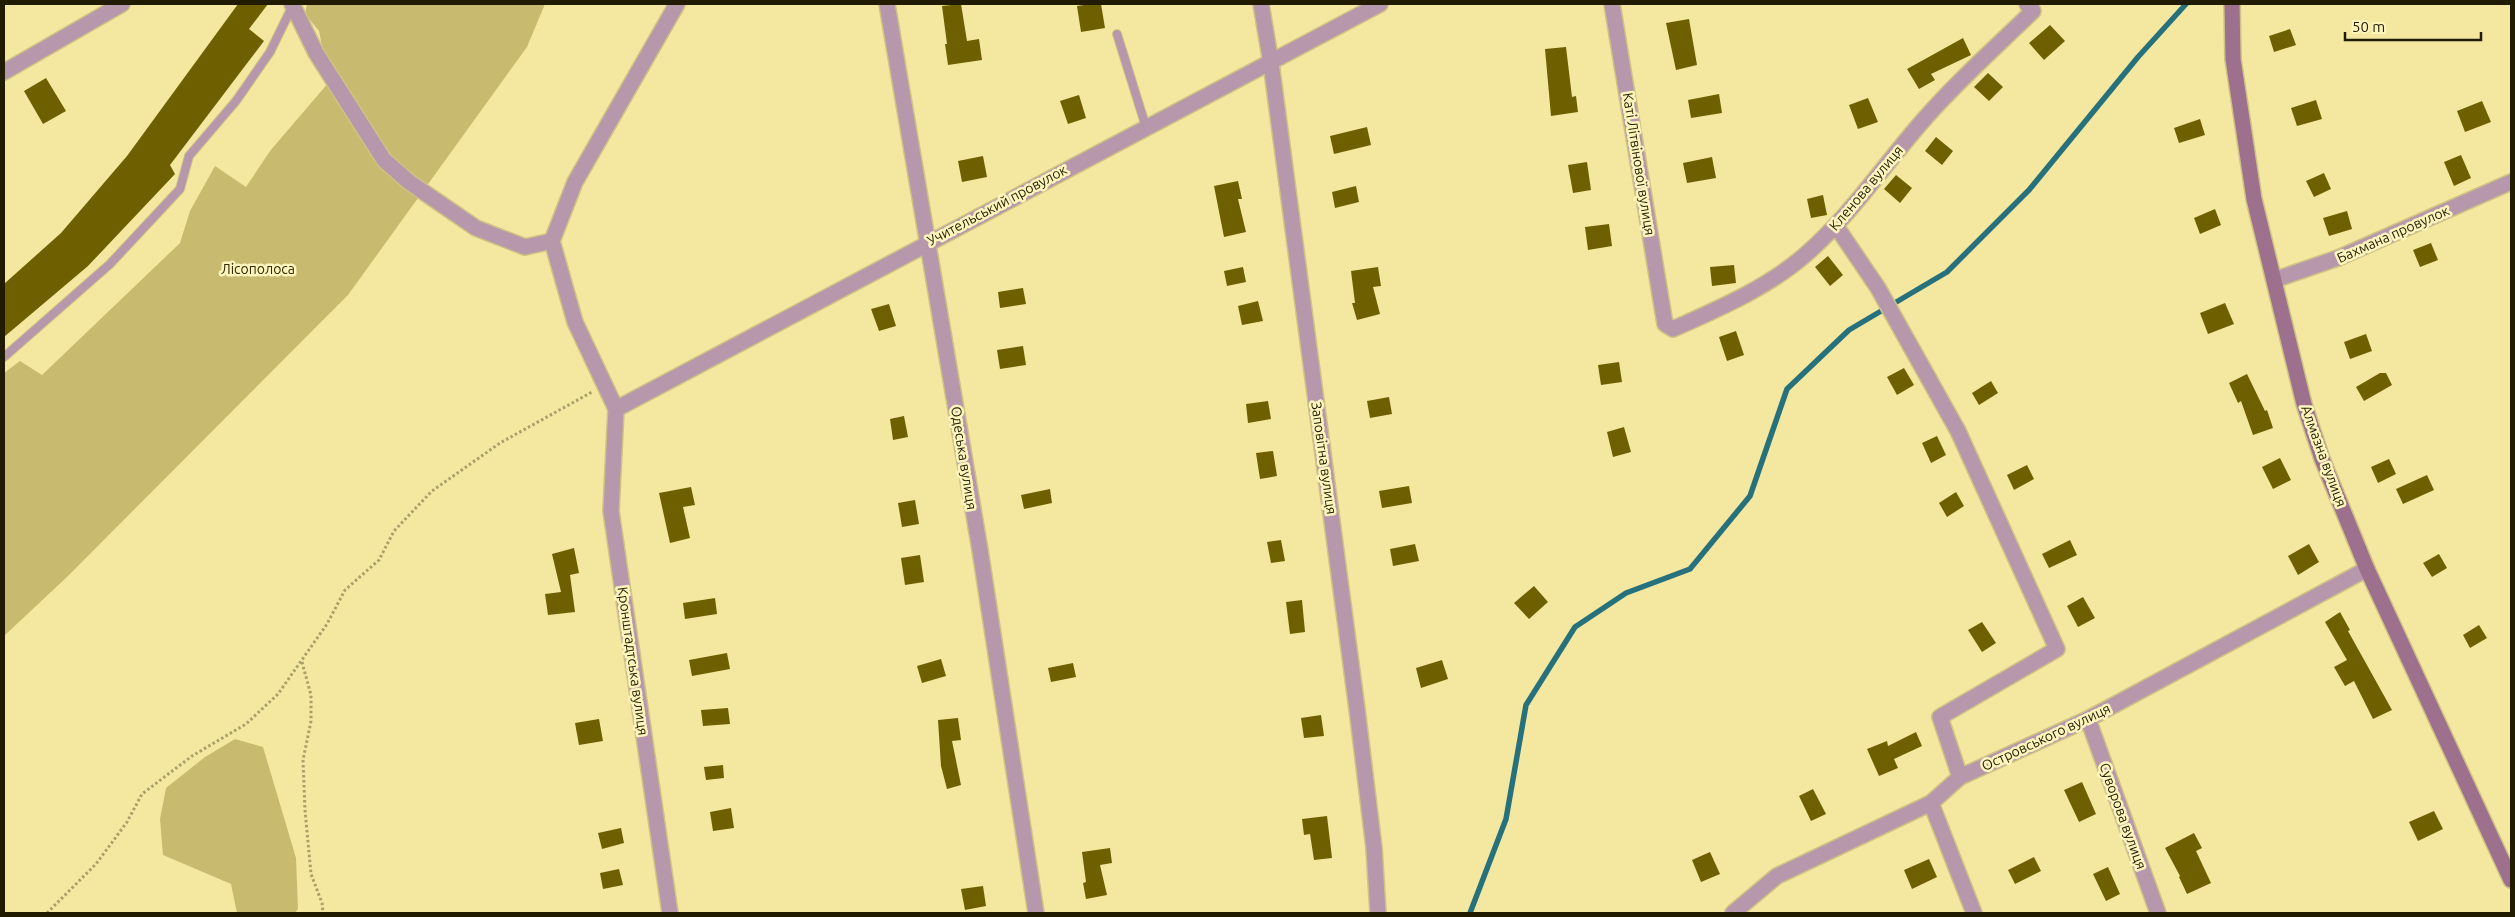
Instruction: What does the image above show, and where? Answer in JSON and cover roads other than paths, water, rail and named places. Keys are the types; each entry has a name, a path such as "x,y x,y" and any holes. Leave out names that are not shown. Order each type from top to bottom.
{"main road":[{"name":"Алмазна вулиця","path":"2232,4 2233,59 2254,199 2304,404 2322,459 2367,568 2511,880"}],"street":[{"path":"4,72 122,4"},
{"path":"616,408 603,385 575,322 552,241 575,182 677,4"},
{"name":"Одеська вулиця","path":"887,4 978,540 1036,913"},
{"name":"Заповітна вулиця","path":"1261,4 1271,63 1357,709 1374,848 1378,913"},
{"name":"Учительський провулок","path":"616,408 928,241 1271,63 1380,4"},
{"name":"Каті Літвінової вулиця","path":"1612,4 1665,324"},
{"path":"293,5 316,53 384,160 409,182 476,228 525,247 552,241"},
{"name":"Кленова вулиця","path":"1665,324 1673,329 1721,308 1770,281 1804,256 1836,226 1922,122 2035,6"},
{"name":"Бахмана провулок","path":"2274,280 2338,258 2511,182"},
{"path":"1836,226 1878,288 1958,430 2057,649 1940,717 1960,777"},
{"name":"Кронштадтська вулиця","path":"616,408 611,511 670,913"},
{"name":"Островського вулиця","path":"1741,911 1777,876 1932,803 1960,777 2088,719 2367,568"},
{"name":"Суворова вулиця","path":"2088,719 2158,913"},
{"path":"1932,803 1974,913"}],"lane":[{"path":"4,357 110,264 180,189 189,156 236,101 270,52 293,5"},
{"path":"1117,34 1146,127"}],"waterway":[{"path":"1470,913 1506,819 1526,705 1575,627 1626,593 1690,569 1750,496 1787,389 1849,330 1947,272 2029,190 2138,57 2186,4"}],"park label":[{"name":"Лісополоса","path":"258,269"}]}
